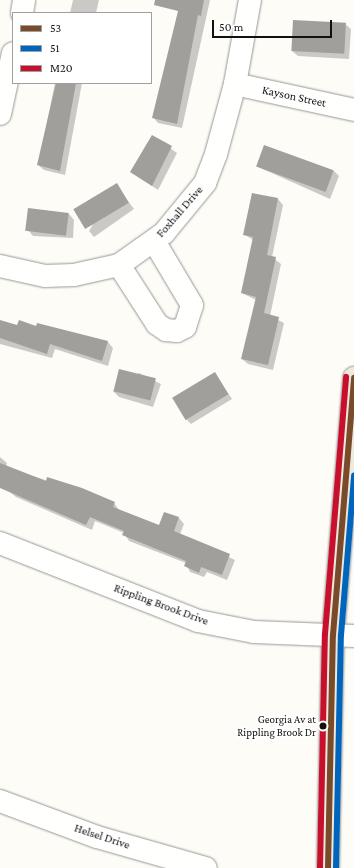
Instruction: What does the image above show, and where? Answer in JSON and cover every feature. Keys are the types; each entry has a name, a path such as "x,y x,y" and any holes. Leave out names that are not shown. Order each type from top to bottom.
{"main road":[{"path":"328,868 333,635 354,378"}],"street":[{"path":"22,12 24,0"},
{"name":"Foxhall Drive","path":"0,266 45,276 74,275 118,265 154,241 205,183 235,84 250,0"},
{"path":"0,114 12,58"},
{"name":"Kayson Street","path":"235,84 354,110"},
{"path":"118,265 157,324 177,331 185,327 192,305 154,241"},
{"name":"Rippling Brook Drive","path":"0,543 198,621 254,632 354,636"},
{"name":"Helsel Drive","path":"0,801 97,837 206,868"}],"building":[{"path":"155,0 204,0 201,16 198,15 177,124 152,118 178,11 154,5"},
{"path":"293,20 346,23 344,54 291,51"},
{"path":"56,84 76,84 60,171 37,165"},
{"path":"152,135 172,146 152,186 130,172"},
{"path":"264,145 334,170 326,192 256,167"},
{"path":"117,183 129,203 85,229 73,209"},
{"path":"252,193 278,198 267,255 276,257 264,313 279,317 268,365 241,359 256,297 241,293 253,237 243,235"},
{"path":"28,208 69,213 66,236 25,231"},
{"path":"0,320 17,325 19,320 36,326 37,323 108,341 102,361 50,344 47,354 0,338"},
{"path":"119,369 156,378 150,401 113,391"},
{"path":"215,372 228,394 186,420 172,398"},
{"path":"0,463 46,481 47,477 82,488 115,502 113,507 159,525 164,512 179,517 174,531 230,554 222,575 201,567 199,573 184,566 186,561 122,535 124,531 90,517 86,525 0,488"}],"transit line":[{"name":"M20","path":"320,868 325,634 346,377"},
{"name":"53","path":"328,868 333,635 354,378"},
{"name":"51","path":"336,868 341,635 354,476"}],"place":[{"name":"Georgia Av at Rippling Brook Dr","path":"323,726"}]}
